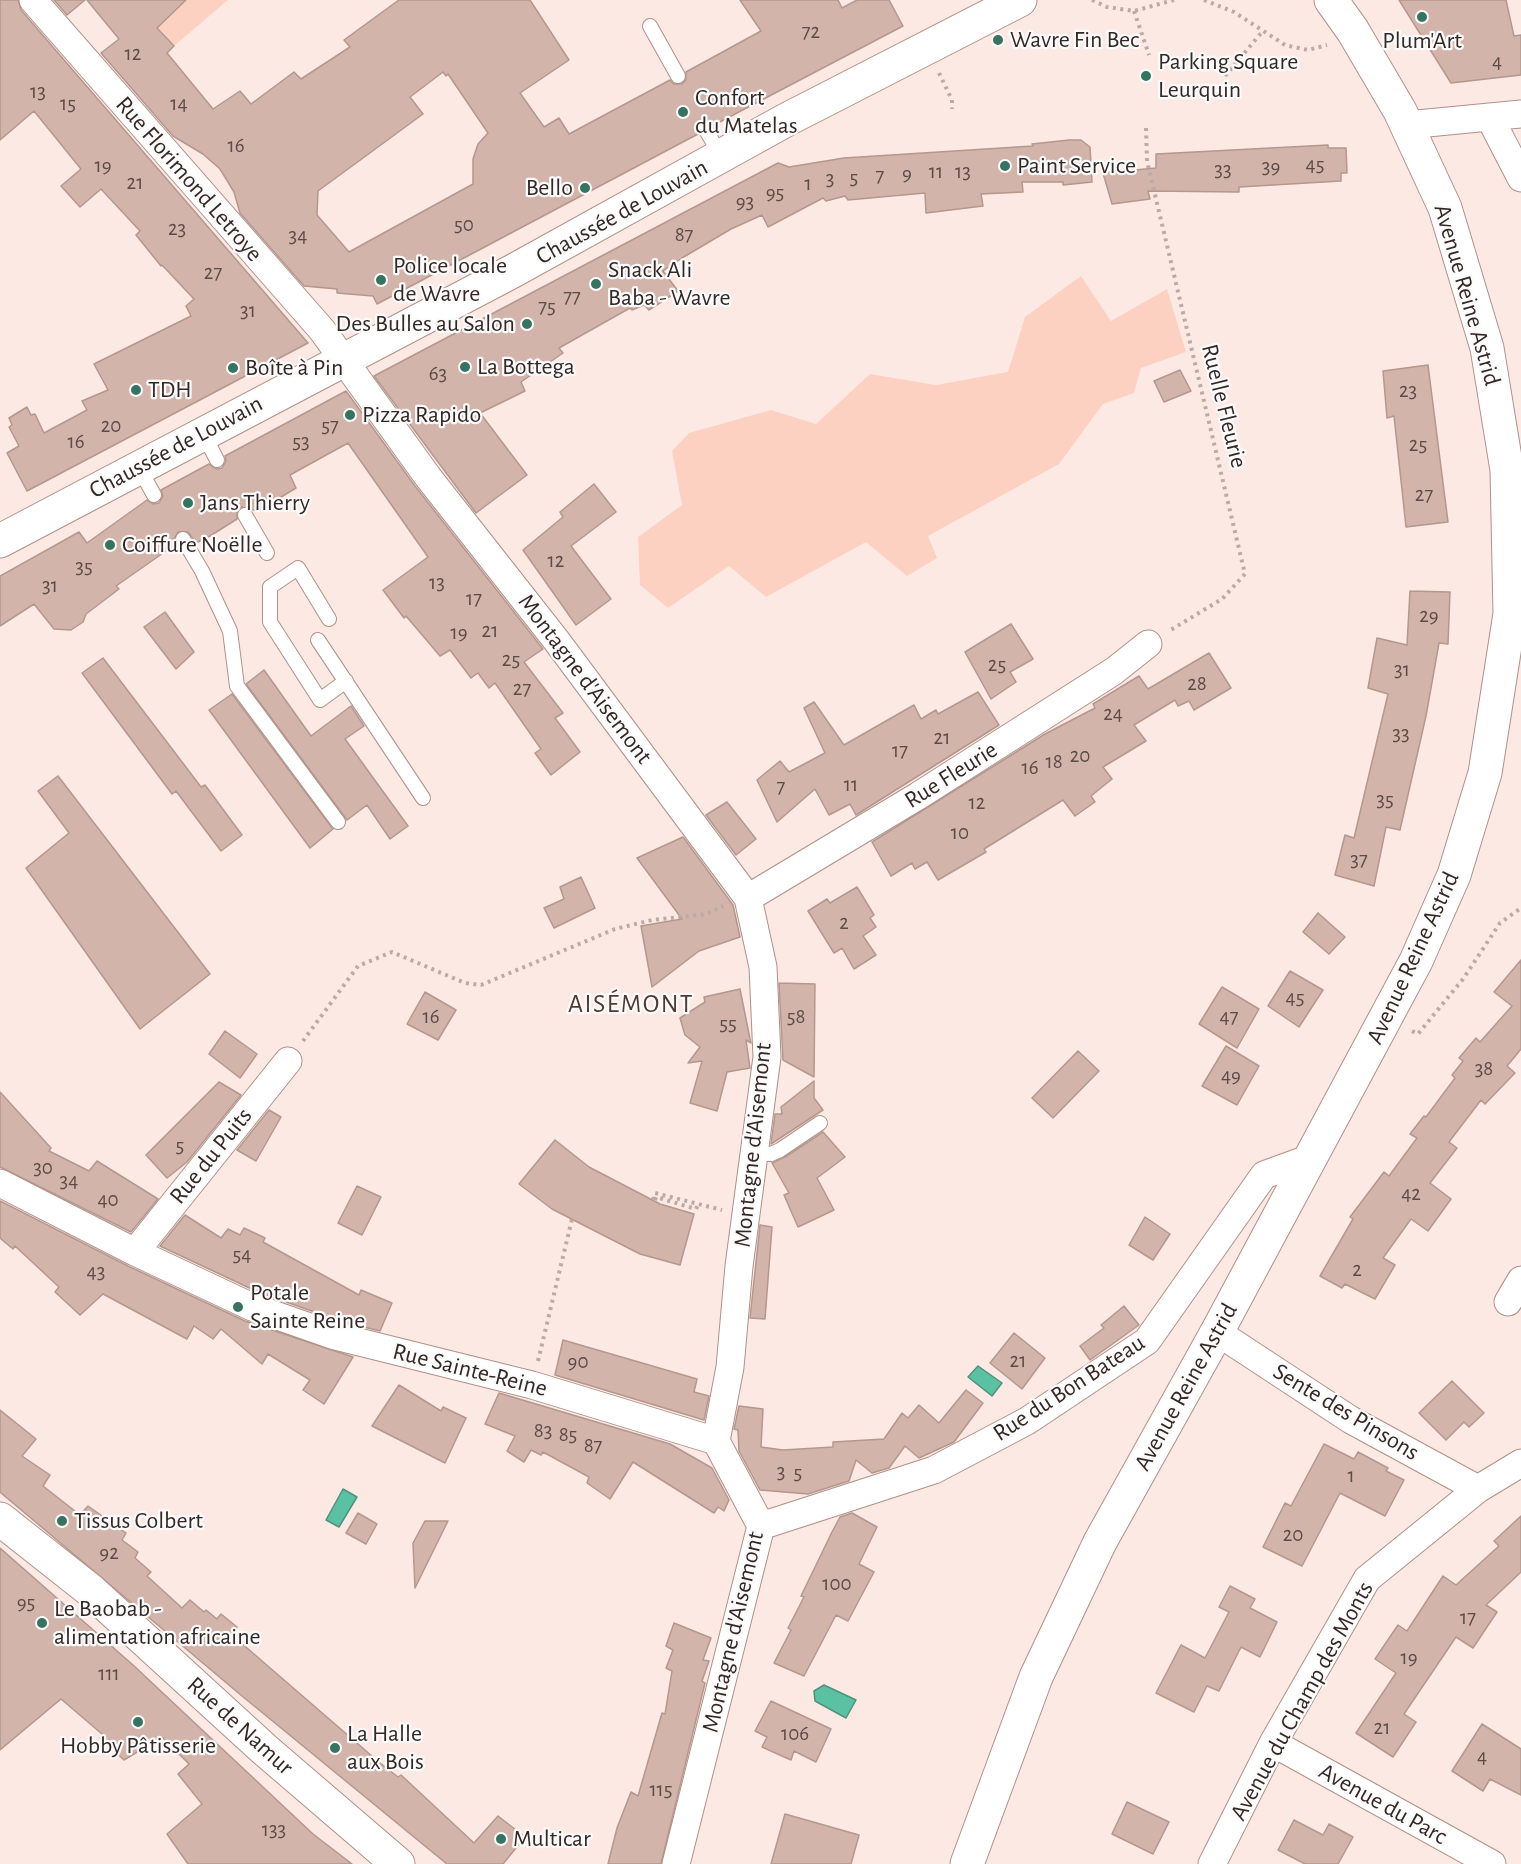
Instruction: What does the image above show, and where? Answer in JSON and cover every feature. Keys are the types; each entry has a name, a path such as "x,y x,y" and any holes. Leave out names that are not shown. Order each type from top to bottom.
{"main road":[{"name":"Chaussée de Louvain","path":"0,541 138,466 210,446 343,359 513,271 722,158 786,120 1020,0"},
{"name":"Avenue Reine Astrid","path":"967,1864 1036,1677 1100,1542 1217,1332 1308,1159 1387,1020 1454,875 1485,773 1510,614 1507,470 1487,348 1445,208 1407,125 1353,31 1331,0"},
{"name":"Rue de Namur","path":"0,1519 90,1590 264,1749 398,1864"}],"street":[{"name":"Rue Florimond Letroye","path":"33,0 322,330 343,359"},
{"path":"1407,125 1521,114"},
{"path":"1490,118 1521,178"},
{"name":"Montagne d'Aisemont","path":"343,359 428,477 556,640 748,898 763,967 767,1057 753,1154 730,1366 716,1441 761,1526 676,1864"},
{"name":"Rue Fleurie","path":"748,898 918,796 1114,671 1148,644"},
{"name":"Rue du Puits","path":"135,1252 288,1061"},
{"name":"Rue du Bon Bateau","path":"761,1526 934,1470 1027,1421 1147,1341 1264,1175 1308,1159"},
{"name":"Rue Sainte-Reine","path":"0,1184 135,1252 252,1306 335,1336 532,1385 716,1441"},
{"name":"Sente des Pinsons","path":"1217,1332 1351,1420 1478,1489"},
{"name":"Avenue du Champ des Monts","path":"1212,1864 1273,1743 1367,1579 1478,1489 1521,1463"},
{"name":"Avenue du Parc","path":"1273,1743 1492,1864"}],"lane":[{"path":"650,26 678,76"},
{"path":"706,130 722,158"},
{"path":"138,466 154,495"},
{"path":"245,515 267,553"},
{"path":"183,539 202,572 230,632 237,686 338,822"},
{"path":"329,619 298,568 270,587 270,622 320,700 346,681"},
{"path":"318,640 423,798"},
{"path":"753,1154 771,1154 780,1150 820,1123"}],"path":[{"path":"1092,0 1107,6 1134,11 1174,0"},
{"path":"1204,0 1234,12 1285,45 1308,50 1324,46 1353,31"},
{"path":"1134,11 1149,55"},
{"path":"1225,76 1262,32"},
{"path":"926,49 952,100 952,109"},
{"name":"Ruelle Fleurie","path":"1146,128 1147,161 1163,236 1245,574 1222,598 1148,644"},
{"path":"288,1061 358,966 392,952 465,983 481,985 615,929 652,920 707,914 735,899 748,898"},
{"path":"1387,1020 1418,1034 1463,979 1500,922 1521,908"},
{"path":"654,1201 655,1193 698,1204"},
{"path":"532,1385 572,1219"}],"shaded area":[{"path":"170,0 228,0 174,46 157,28"},
{"path":"1081,276 1111,321 1167,289 1186,352 1141,368 1134,393 1103,404 1059,464 928,536 937,558 907,576 866,542 766,597 729,566 668,608 640,585 638,537 682,505 672,451 689,433 771,410 816,424 870,374 936,385 1008,372 1025,317"},
{"path":"978,1366 1002,1383 992,1396 968,1377"},
{"path":"343,1489 357,1497 339,1527 326,1520"},
{"path":"824,1685 856,1700 846,1718 815,1701 814,1691"}],"building":[{"path":"0,0 18,0 21,10 308,343 27,491 7,453 19,446 9,427 12,425 9,418 27,407 31,415 35,414 44,433 87,410 82,401 108,390 94,364 191,316 186,306 194,299 161,266 136,235 140,231 101,189 80,207 61,186 81,169 34,111 0,140"},
{"path":"54,0 85,0 67,15"},
{"path":"87,0 186,0 157,28 174,46 167,53 213,109 240,91 251,104 294,72 301,79 350,47 344,40 399,0 530,0 569,60 520,93 544,127 559,118 569,134 670,80 674,84 682,84 686,80 686,72 761,31 740,0 838,0 842,8 857,0 889,0 903,26 714,125 710,122 702,122 698,126 698,134 377,304 373,296 337,293 337,289 304,286 240,213 234,192 220,169 203,154 173,136 101,53 119,39","holes":["443,72 446,76 448,74 488,133 478,144 473,159 473,184 349,252 317,215 318,191 423,114 410,97"]},
{"path":"1399,0 1506,0 1514,36 1521,35 1521,75 1451,83"},
{"path":"1081,140 1090,147 1092,182 1063,185 1063,182 1022,182 1023,192 981,194 983,206 926,213 925,193 848,200 845,196 826,201 823,198 768,227 762,215 731,229 682,258 663,271 678,291 649,310 644,305 632,310 630,308 559,348 563,353 521,382 525,391 480,413 527,475 476,513 374,376 778,163 789,167 844,158 1033,146 1032,144"},
{"path":"1328,145 1328,148 1346,148 1347,173 1341,173 1341,181 1239,187 1239,192 1148,191 1150,199 1112,204 1103,173 1156,168 1156,154"},
{"path":"1428,365 1448,522 1406,527 1394,416 1387,418 1383,371"},
{"path":"1180,370 1191,391 1164,402 1154,381"},
{"path":"346,391 415,486 543,649 524,662 563,713 555,718 580,752 551,775 535,753 541,749 495,683 489,688 478,673 471,678 450,650 440,656 406,616 404,618 383,590 428,557 348,443 290,475 296,488 258,511 241,507 237,511 237,519 196,543 188,532 178,532 174,539 176,544 116,586 119,589 86,614 83,622 71,630 54,629 34,604 0,626 0,576 79,532 87,543 147,500 153,504 159,503 163,496 161,490 209,464 216,469 222,468 226,461 225,456"},
{"path":"594,484 616,512 571,546 611,599 576,625 523,550 563,517 560,512"},
{"path":"1410,591 1450,592 1448,644 1439,643 1426,716 1400,830 1386,827 1374,886 1335,875 1345,835 1354,838 1388,694 1368,688 1377,638 1407,645"},
{"path":"165,612 194,652 176,669 144,627"},
{"path":"1011,624 1033,659 1010,672 1016,682 991,699 965,652"},
{"path":"1209,653 1231,688 1194,710 1189,701 1178,706 1175,700 1134,725 1146,741 1103,767 1112,779 1091,796 1095,802 1075,816 1063,800 984,849 986,852 938,880 927,862 915,869 912,863 891,876 872,842 1045,734 1095,708 1093,704 1139,676 1148,689"},
{"path":"103,658 201,787 205,785 242,835 221,851 176,791 172,794 82,673"},
{"path":"264,670 311,736 351,706 364,726 345,739 408,826 390,839 367,805 347,820 246,684"},
{"path":"978,692 999,725 856,815 850,804 829,815 815,789 777,822 757,780 780,761 789,772 825,753 804,708 814,702 844,745 914,705 921,719 936,710 938,714"},
{"path":"232,694 333,829 310,848 209,710"},
{"path":"58,776 210,974 140,1029 26,868 69,833 38,791"},
{"path":"727,802 756,839 736,855 706,815"},
{"path":"683,837 733,905 740,937 699,951 652,987 641,926 682,919 637,858"},
{"path":"581,877 595,908 554,928 544,908 564,899 560,887"},
{"path":"857,887 874,915 870,918 876,927 863,936 876,955 854,969 842,948 834,953 808,911 827,899 830,903"},
{"path":"1318,913 1345,937 1329,954 1303,932"},
{"path":"1521,960 1521,1049 1507,1066 1515,1073 1485,1104 1481,1100 1449,1142 1457,1148 1430,1183 1451,1199 1428,1231 1411,1219 1383,1258 1395,1265 1375,1299 1345,1284 1342,1288 1320,1276 1353,1219 1350,1217 1384,1172 1389,1176 1417,1138 1410,1134 1424,1116 1426,1117 1455,1078 1452,1075 1463,1061 1459,1058 1476,1038 1480,1042 1512,1006 1494,992"},
{"path":"1290,971 1323,990 1299,1027 1268,1006"},
{"path":"779,983 815,984 814,1077 783,1060"},
{"path":"1222,987 1259,1009 1237,1048 1199,1024"},
{"path":"740,989 751,1043 746,1040 750,1068 727,1072 717,1111 690,1103 702,1061 688,1063 700,1047 685,1035 680,1018 705,1002 704,997"},
{"path":"425,992 456,1010 438,1040 407,1024"},
{"path":"225,1031 257,1054 240,1078 209,1054"},
{"path":"1226,1046 1259,1066 1237,1105 1202,1086"},
{"path":"1078,1051 1099,1071 1053,1118 1032,1098"},
{"path":"814,1081 814,1098 823,1110 771,1144 775,1114 782,1114 781,1107"},
{"path":"219,1082 241,1095 187,1162 167,1178 146,1155"},
{"path":"0,1092 51,1148 49,1151 89,1171 97,1161 158,1199 131,1232 0,1167"},
{"path":"269,1110 281,1117 256,1161 237,1150"},
{"path":"823,1132 845,1157 817,1178 834,1210 798,1227 784,1195 789,1193 772,1163"},
{"path":"555,1140 589,1167 660,1204 694,1214 680,1265 640,1254 552,1209 519,1184"},
{"path":"357,1186 381,1197 362,1235 338,1223"},
{"path":"0,1201 128,1266 245,1321 353,1357 324,1404 303,1390 310,1380 268,1354 262,1364 221,1329 213,1339 194,1326 187,1339 103,1294 80,1315 55,1292 59,1287 15,1246 13,1249 0,1238"},
{"path":"185,1215 221,1238 228,1229 240,1235 244,1228 265,1238 263,1242 359,1295 361,1290 392,1303 380,1331 340,1321 258,1292 160,1246"},
{"path":"1145,1217 1170,1234 1153,1260 1129,1245"},
{"path":"760,1225 772,1227 765,1319 750,1318"},
{"path":"1124,1306 1139,1325 1090,1360 1080,1346 1104,1328 1101,1325"},
{"path":"1014,1333 1045,1358 1022,1389 990,1363"},
{"path":"563,1340 697,1379 694,1392 709,1396 704,1420 555,1375"},
{"path":"1452,1381 1484,1413 1469,1427 1464,1422 1446,1440 1419,1413"},
{"path":"399,1385 441,1411 443,1407 466,1418 445,1463 372,1426"},
{"path":"966,1390 983,1403 954,1442 919,1458 905,1446 889,1468 872,1473 856,1460 849,1481 808,1494 760,1490 739,1451 738,1430 734,1429 739,1406 763,1409 761,1447 783,1450 833,1447 833,1442 884,1439 902,1413 908,1418 919,1405 939,1423"},
{"path":"499,1393 670,1444 712,1468 729,1500 724,1511 718,1507 714,1513 633,1462 610,1499 587,1483 589,1477 543,1452 541,1455 531,1450 524,1462 507,1451 515,1436 485,1424"},
{"path":"0,1410 36,1439 22,1456 50,1475 43,1486 80,1515 88,1506 126,1533 122,1540 138,1552 135,1558 151,1572 147,1576 182,1608 190,1600 217,1619 221,1614 237,1627 232,1635 380,1763 398,1777 401,1775 474,1843 498,1816 525,1837 503,1864 447,1864 242,1696 0,1492"},
{"path":"1324,1444 1354,1459 1358,1452 1388,1468 1386,1471 1404,1480 1385,1516 1340,1493 1302,1566 1263,1547 1285,1503 1291,1506"},
{"path":"358,1513 377,1524 366,1544 346,1533"},
{"path":"852,1513 877,1527 859,1564 874,1572 848,1621 836,1615 804,1676 774,1663 791,1630 788,1628 804,1597 801,1596 832,1532 840,1517"},
{"path":"1521,1516 1521,1572 1486,1605 1497,1612 1473,1648 1456,1637 1404,1714 1416,1722 1393,1757 1356,1733 1396,1673 1375,1659 1398,1625 1407,1631 1443,1576 1456,1585 1499,1546 1494,1541"},
{"path":"425,1521 448,1521 415,1588 413,1543"},
{"path":"0,1548 133,1665 313,1834 352,1864 188,1864 167,1834 202,1804 178,1774 189,1764 162,1737 124,1760 100,1738 102,1734 61,1699 0,1750"},
{"path":"1230,1586 1255,1599 1250,1608 1277,1622 1260,1657 1241,1647 1219,1691 1207,1686 1194,1712 1156,1693 1181,1645 1205,1658 1229,1612 1219,1607"},
{"path":"674,1623 711,1638 703,1660 709,1661 702,1681 705,1683 661,1864 608,1864 617,1828 631,1792 638,1796 662,1713 665,1714 672,1671 666,1668 673,1650 666,1646"},
{"path":"771,1701 831,1729 816,1762 794,1751 791,1760 762,1747 767,1737 755,1731"},
{"path":"1482,1724 1521,1749 1521,1795 1490,1779 1483,1791 1452,1771"},
{"path":"1127,1802 1169,1822 1153,1854 1112,1834"},
{"path":"785,1814 859,1835 851,1864 771,1864"},
{"path":"1294,1820 1323,1835 1329,1824 1353,1837 1338,1864 1305,1864 1278,1850"}],"place":[{"name":"Plum'Art","path":"1422,17"},
{"name":"Wavre Fin Bec","path":"998,40"},
{"name":"Parking Square Leurquin","path":"1146,76"},
{"name":"Confort du Matelas","path":"683,112"},
{"name":"Paint Service","path":"1005,166"},
{"name":"Bello","path":"585,188"},
{"name":"Police locale de Wavre","path":"381,280"},
{"name":"Snack Ali Baba - Wavre","path":"596,284"},
{"name":"Des Bulles au Salon","path":"527,324"},
{"name":"La Bottega","path":"465,367"},
{"name":"Boîte à Pin","path":"233,368"},
{"name":"TDH","path":"136,390"},
{"name":"Pizza Rapido","path":"350,415"},
{"name":"Jans Thierry","path":"188,503"},
{"name":"Coiffure Noëlle","path":"110,545"},
{"name":"Potale Sainte Reine","path":"238,1307"},
{"name":"Tissus Colbert","path":"62,1521"},
{"name":"Le Baobab - alimentation africaine","path":"42,1623"},
{"name":"Hobby Pâtisserie","path":"138,1722"},
{"name":"La Halle aux Bois","path":"335,1748"},
{"name":"Multicar","path":"501,1839"}],"district":[{"name":"AISÉMONT","path":"631,1004"}]}
